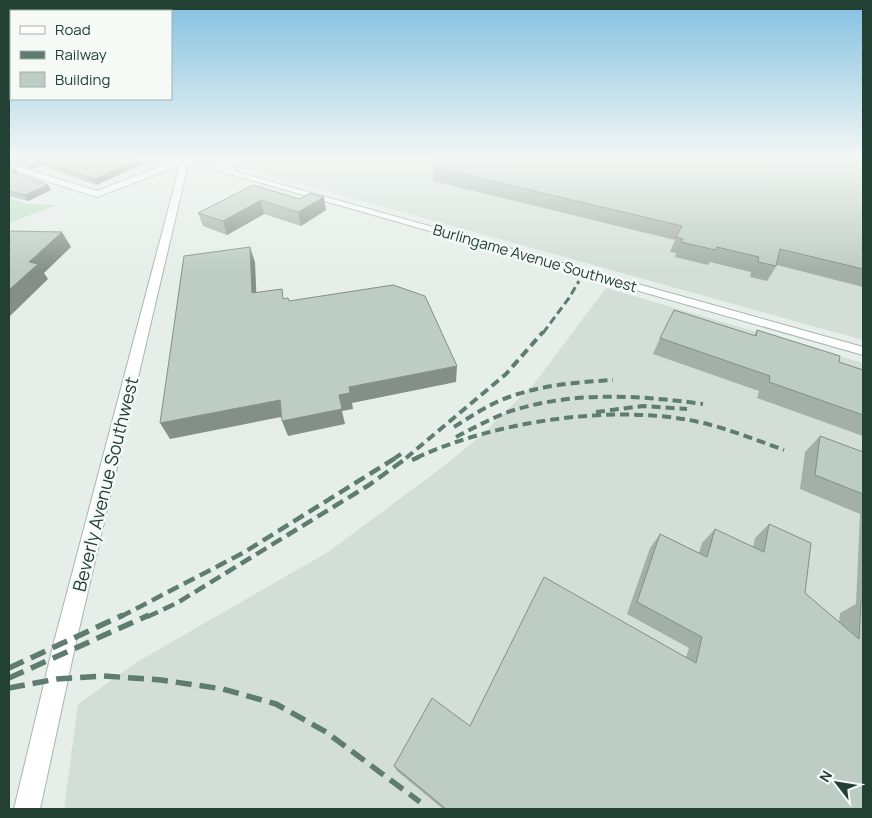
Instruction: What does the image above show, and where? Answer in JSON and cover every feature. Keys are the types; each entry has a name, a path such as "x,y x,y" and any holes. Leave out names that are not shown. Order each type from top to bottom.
{"street":[{"name":"Beverly Avenue Southwest","path":"27,809 65,642 175,196"},
{"name":"Burlingame Avenue Southwest","path":"316,196 863,351"}],"shaded area":[{"path":"346,196 863,196 863,340"},
{"path":"606,288 863,363 863,809 64,809 78,704 137,662 328,552 440,469 477,439 534,384"}],"green space":[{"path":"9,198 28,204 57,205 9,223"}],"building":[{"path":"231,196 291,196 300,199 305,196 324,197 298,212 261,200 223,221 198,213"},
{"path":"556,196 863,196 863,269 780,249 776,266 758,262 759,257 717,247 715,250 681,242 683,239 676,237 682,226"},
{"path":"11,231 62,232 29,262 38,264 9,290 9,233"},
{"path":"250,247 252,293 282,289 283,299 288,298 289,301 393,285 425,296 457,366 349,387 350,393 339,395 342,409 282,421 280,400 160,423 184,256"},
{"path":"674,310 756,336 757,330 840,356 839,362 863,370 863,415 769,382 770,376 660,338"},
{"path":"820,436 863,452 863,494 815,475"},
{"path":"769,524 811,543 805,593 859,639 861,602 863,602 863,809 446,809 394,766 432,698 470,726 544,577 696,663 702,637 637,602 660,534 707,557 715,529 764,552"}],"railway":[{"path":"543,333 579,281"},
{"path":"406,458 506,374 543,332"},
{"path":"454,427 494,403 522,393 560,385 613,380"},
{"path":"456,437 508,412 556,401 580,398 629,397 703,404"},
{"path":"596,412 643,406 687,409"},
{"path":"416,458 446,445 514,426 586,416 622,415 657,416 689,420 737,433 784,450"},
{"path":"395,458 401,454"},
{"path":"120,617 243,553 397,457"},
{"path":"147,617 177,603 369,485 408,457"},
{"path":"412,460 419,457"},
{"path":"9,668 123,615"},
{"path":"9,678 149,615"},
{"path":"9,688 57,679 104,676 161,680 223,689 276,704 326,732 420,802"}]}
